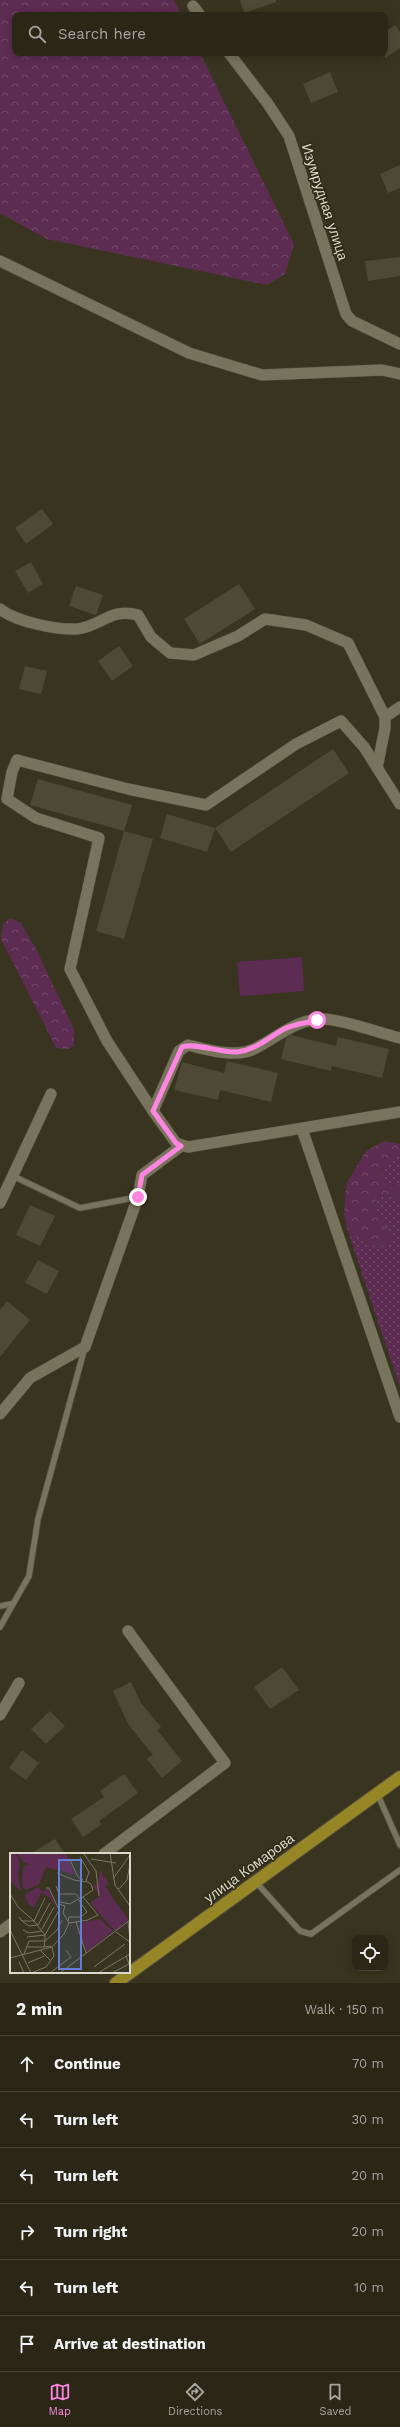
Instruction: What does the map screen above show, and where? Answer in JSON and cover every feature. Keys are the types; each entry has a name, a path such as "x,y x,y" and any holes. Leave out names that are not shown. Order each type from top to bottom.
{"main road":[{"name":"улица Комарова","path":"130,1973 400,1777"},
{"name":"улица Комарова","path":"116,1983 130,1973"}],"street":[{"name":"Изумрудная улица","path":"231,56 289,136 346,314 352,321 400,344"},
{"path":"0,261 189,353 262,376 382,370 400,374"},
{"path":"0,609 5,613 40,625 78,629 125,611 138,615 151,637 170,653 194,655 238,636 265,619 306,625 348,643 385,717 385,728 377,768"},
{"path":"385,717 400,707"},
{"path":"400,804 364,747 341,721 296,744 206,806 17,760 12,772 7,799 36,818 98,838 70,969 107,1042 176,1143 181,1146 188,1147 400,1112"},
{"path":"153,1111 179,1051 188,1045 212,1051 236,1052 253,1049 286,1028 324,1019 400,1038"},
{"path":"0,1203 51,1094"},
{"path":"302,1129 400,1417"},
{"path":"0,1414 30,1378 85,1347 138,1197 142,1175 181,1146"},
{"path":"105,1853 225,1763 128,1631"},
{"path":"0,1716 19,1683"},
{"path":"0,1932 10,1925"}],"lane":[{"path":"13,1176 80,1208 138,1197"},
{"path":"0,1627 11,1604 29,1576 38,1519 85,1347"},
{"path":"0,1606 11,1604"},
{"path":"377,1793 400,1845"},
{"path":"256,1882 300,1931 312,1934 400,1870"}],"green space":[{"path":"0,0 174,0 180,12 12,12 12,56 201,56 294,244 285,274 267,285 47,239 0,213"},
{"path":"10,918 21,923 37,951 74,1029 74,1046 68,1049 56,1048 1,939 3,924"},
{"path":"302,957 304,991 240,996 237,962"},
{"path":"384,1141 400,1144 400,1156 383,1169 382,1177 383,1182 391,1186 400,1183 400,1200 386,1194 374,1202 376,1212 392,1237 388,1244 377,1247 348,1232 344,1214 346,1184 366,1151"},
{"path":"400,1156 400,1183 391,1186 383,1182 383,1172 388,1163"},
{"path":"386,1194 400,1200 400,1387 348,1232 377,1247 388,1244 392,1237 376,1212 374,1202"}],"building":[{"path":"240,0 276,0 276,2 244,12"},
{"path":"395,25 400,32 400,48 388,56 388,30"},
{"path":"330,72 338,92 311,103 303,84"},
{"path":"400,165 400,188 388,193 380,174"},
{"path":"400,257 400,276 368,281 365,261"},
{"path":"42,509 53,524 26,544 15,528"},
{"path":"31,562 43,584 28,593 15,571"},
{"path":"239,584 255,609 200,644 184,619"},
{"path":"76,586 103,595 96,615 69,606"},
{"path":"119,646 133,666 112,681 98,661"},
{"path":"25,666 47,671 41,694 19,689"},
{"path":"333,749 349,773 231,852 215,828"},
{"path":"38,779 132,805 124,831 30,805"},
{"path":"167,814 215,828 207,852 160,838"},
{"path":"124,831 153,839 124,939 96,931"},
{"path":"291,1035 336,1046 338,1037 389,1049 382,1078 332,1066 331,1071 281,1059 286,1038"},
{"path":"227,1061 278,1073 271,1102 220,1090 218,1100 174,1090 182,1062 224,1073"},
{"path":"30,1205 55,1216 40,1246 16,1235"},
{"path":"38,1260 59,1271 47,1294 25,1283"},
{"path":"7,1301 30,1320 0,1357 0,1310"},
{"path":"282,1667 299,1690 270,1709 254,1687"},
{"path":"131,1682 141,1703 161,1727 157,1730 182,1761 162,1778 147,1759 153,1755 128,1724 113,1691"},
{"path":"50,1711 65,1726 46,1744 31,1729"},
{"path":"22,1750 40,1764 38,1764 26,1780 9,1768"},
{"path":"124,1774 138,1793 99,1821 102,1824 83,1837 71,1819 104,1797 100,1791"},
{"path":"55,1839 64,1853 32,1853"}],"route":[{"path":"138,1197 139,1181 142,1175 181,1146 176,1143 153,1111 182,1047 188,1045 212,1051 236,1052 253,1049 286,1028 317,1020"}]}
